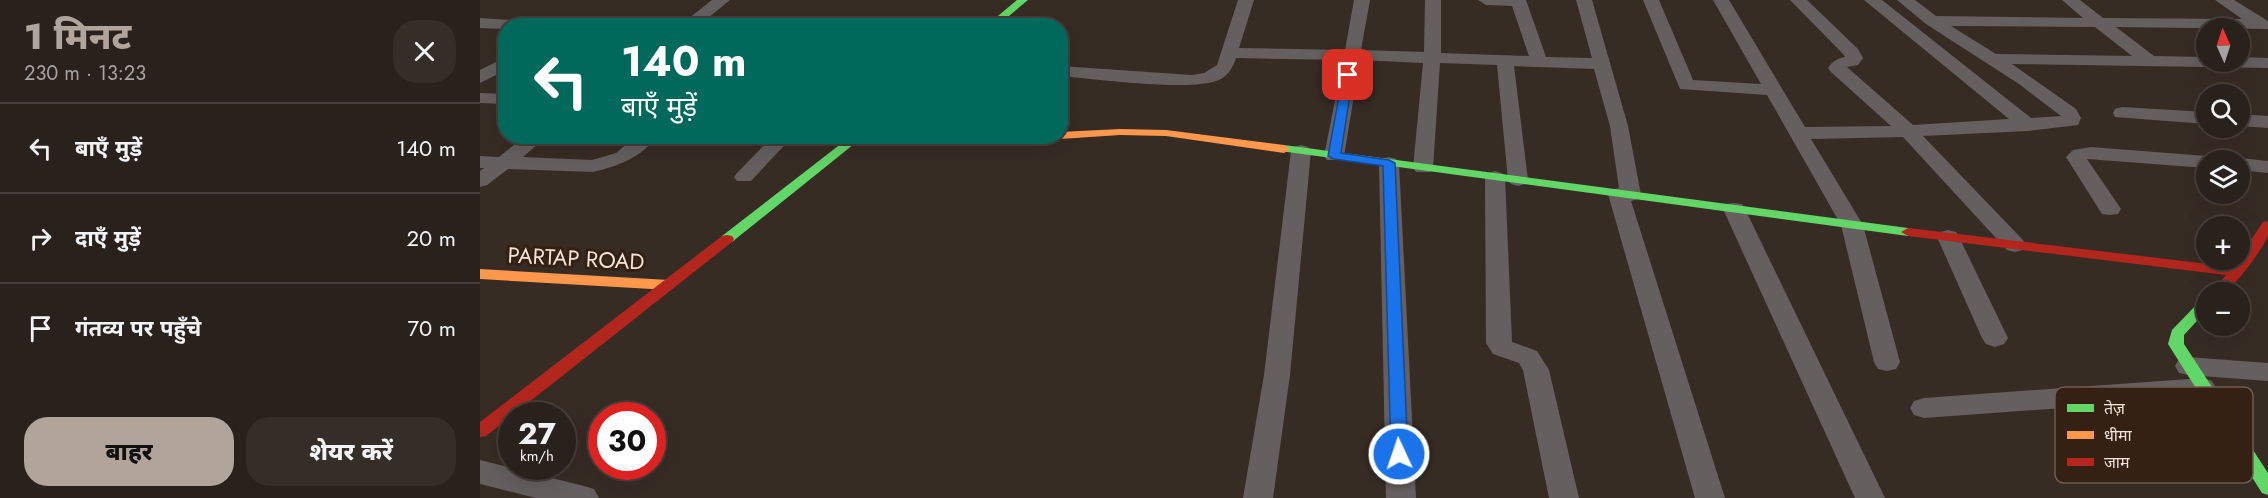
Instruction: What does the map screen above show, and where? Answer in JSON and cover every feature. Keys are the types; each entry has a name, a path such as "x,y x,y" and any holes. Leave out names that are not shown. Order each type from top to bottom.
{"street":[{"path":"698,18 722,0"},
{"path":"1000,18 1023,0"},
{"path":"1010,18 1032,0"},
{"path":"1068,71 1206,78 1221,73 1246,0"},
{"path":"1334,156 1362,0"},
{"path":"1423,168 1432,58 1433,0"},
{"path":"1486,0 1519,1 1539,62"},
{"path":"1584,0 1619,126 1624,194 1710,498"},
{"path":"1651,0 1686,85 1773,90"},
{"path":"1721,0 1852,225 1887,362"},
{"path":"1798,0 1852,53 1854,58 1852,61 1841,63 1837,68 1908,130 2015,245"},
{"path":"1872,0 2028,125"},
{"path":"1798,133 2071,122 2072,118 2069,113 2034,87 1932,21 1905,0"},
{"path":"2070,0 2150,61"},
{"path":"2223,0 2265,26"},
{"path":"1932,21 2265,26"},
{"path":"480,23 498,24"},
{"path":"1228,53 1602,64"},
{"path":"1992,59 2268,63"},
{"path":"1505,60 1506,179 1499,343 1502,348 1528,357 1536,370 1563,498"},
{"path":"480,78 498,67"},
{"path":"480,98 498,99"},
{"path":"2122,113 2196,117"},
{"path":"2250,121 2268,122"},
{"path":"1068,136 1144,131 1852,225 2237,272"},
{"path":"480,181 528,144"},
{"path":"480,162 581,167 606,164 623,157 638,144"},
{"path":"744,177 776,144"},
{"path":"481,426 837,144"},
{"path":"662,284 849,144"},
{"path":"1258,498 1277,375 1301,151"},
{"path":"2110,209 2079,163 2076,157 2080,154 2196,161"},
{"path":"1389,163 1401,498"},
{"path":"2250,165 2268,166"},
{"path":"1734,209 1870,498"},
{"path":"2227,282 2237,272 2267,230"},
{"path":"1948,237 1995,338"},
{"name":"PARTAP ROAD","path":"480,274 662,284"},
{"path":"2196,314 2177,334 2175,344 2202,387"},
{"path":"2108,387 2195,377 2268,372"},
{"path":"1924,408 2055,393"},
{"path":"2253,465 2268,488"},
{"path":"480,472 584,498"}],"traffic: fast":[{"path":"1000,18 1023,0"},
{"path":"727,239 849,144"},
{"path":"1284,149 1908,232"},
{"path":"2196,314 2177,334 2176,344 2203,387"},
{"path":"2253,465 2268,488"}],"traffic: slow":[{"path":"1068,135 1120,132 1166,133 1284,149"},
{"path":"480,274 669,285"}],"traffic: jam":[{"path":"2228,282 2237,272 2268,225"},
{"path":"1908,232 2237,272"},
{"path":"480,431 727,239"}],"route":[{"path":"1348,75 1334,156 1389,163 1399,454"}]}
